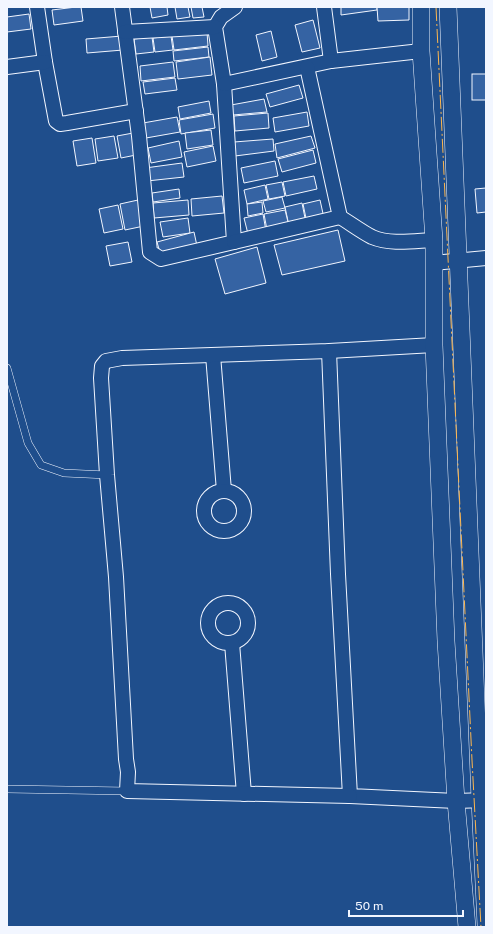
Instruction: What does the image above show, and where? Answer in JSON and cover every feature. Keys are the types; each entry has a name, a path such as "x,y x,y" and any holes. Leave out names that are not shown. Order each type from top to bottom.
{"street":[{"path":"37,7 56,121 60,124 136,111"},
{"path":"122,7 136,111 150,252 161,259 340,217 372,237 388,241 398,242 434,240"},
{"path":"234,242 224,84 215,27 221,17 235,7"},
{"path":"324,7 331,61"},
{"path":"421,7 421,51 434,240 434,344 446,641 456,801 467,927"},
{"path":"448,7 483,800 486,925"},
{"path":"125,32 215,27"},
{"path":"224,84 331,61 421,51"},
{"path":"7,67 45,62"},
{"path":"307,66 340,217"},
{"path":"433,263 486,258"},
{"path":"434,344 329,351 122,358 106,360 102,366 101,378 107,475 116,577 128,772 127,791 350,796 456,801 483,800"},
{"path":"329,351 338,574 350,796"},
{"path":"213,355 224,491"},
{"path":"232,643 244,794"}],"lane":[{"path":"7,368 28,443 41,465 64,474 107,475"},
{"path":"7,789 127,791"}],"building":[{"path":"81,7 83,21 54,25 52,10"},
{"path":"150,7 167,7 168,15 152,18"},
{"path":"175,7 188,7 190,17 177,19"},
{"path":"191,7 202,7 204,17 193,18"},
{"path":"341,7 377,7 377,10 341,15"},
{"path":"377,7 409,7 409,20 378,21"},
{"path":"29,14 31,29 7,32 7,17"},
{"path":"313,20 320,48 302,52 295,25"},
{"path":"271,31 277,57 262,61 256,35"},
{"path":"207,32 208,46 174,50 172,36"},
{"path":"122,36 123,50 87,53 86,39"},
{"path":"171,36 173,50 155,52 153,38"},
{"path":"152,37 154,52 136,54 134,39"},
{"path":"208,47 209,57 174,61 173,51"},
{"path":"210,57 212,75 178,79 176,62"},
{"path":"173,62 175,77 141,81 140,66"},
{"path":"472,74 486,74 486,100 472,100"},
{"path":"175,78 177,90 145,94 143,82"},
{"path":"299,85 303,98 270,107 266,94"},
{"path":"264,99 267,112 233,115 231,105"},
{"path":"209,101 211,113 180,119 178,107"},
{"path":"307,112 309,126 275,132 273,118"},
{"path":"268,113 269,128 235,131 234,116"},
{"path":"213,114 215,128 181,134 179,120"},
{"path":"177,117 180,132 146,138 143,123"},
{"path":"211,130 213,145 187,149 185,133"},
{"path":"133,133 136,155 121,158 117,136"},
{"path":"114,136 118,158 98,161 95,139"},
{"path":"311,136 315,148 277,158 275,144"},
{"path":"92,138 96,163 77,166 73,141"},
{"path":"273,139 274,151 235,156 234,142"},
{"path":"179,141 182,157 151,163 148,148"},
{"path":"213,146 216,161 187,167 184,152"},
{"path":"313,150 316,163 282,172 278,159"},
{"path":"275,161 278,176 244,183 241,168"},
{"path":"182,163 184,177 147,181 145,168"},
{"path":"314,176 317,189 286,196 283,182"},
{"path":"282,182 285,196 269,199 266,185"},
{"path":"265,185 268,199 247,204 244,190"},
{"path":"486,188 486,212 477,213 475,189"},
{"path":"179,189 180,198 153,202 152,193"},
{"path":"222,196 224,213 192,216 191,199"},
{"path":"282,197 285,208 266,212 263,201"},
{"path":"138,200 144,226 125,230 120,204"},
{"path":"188,200 189,215 154,218 153,203"},
{"path":"320,200 324,218 307,223 303,204"},
{"path":"262,202 263,213 248,216 247,204"},
{"path":"302,203 306,223 289,226 285,207"},
{"path":"118,205 123,229 104,233 99,209"},
{"path":"285,210 289,226 267,230 264,214"},
{"path":"263,214 266,231 248,234 244,218"},
{"path":"188,218 190,233 163,237 160,222"},
{"path":"338,230 345,261 282,275 274,245"},
{"path":"194,232 197,246 161,256 157,242"},
{"path":"128,242 132,262 110,266 106,246"},
{"path":"257,247 266,283 225,294 215,259"}],"power":[{"path":"436,7 481,927"}]}
